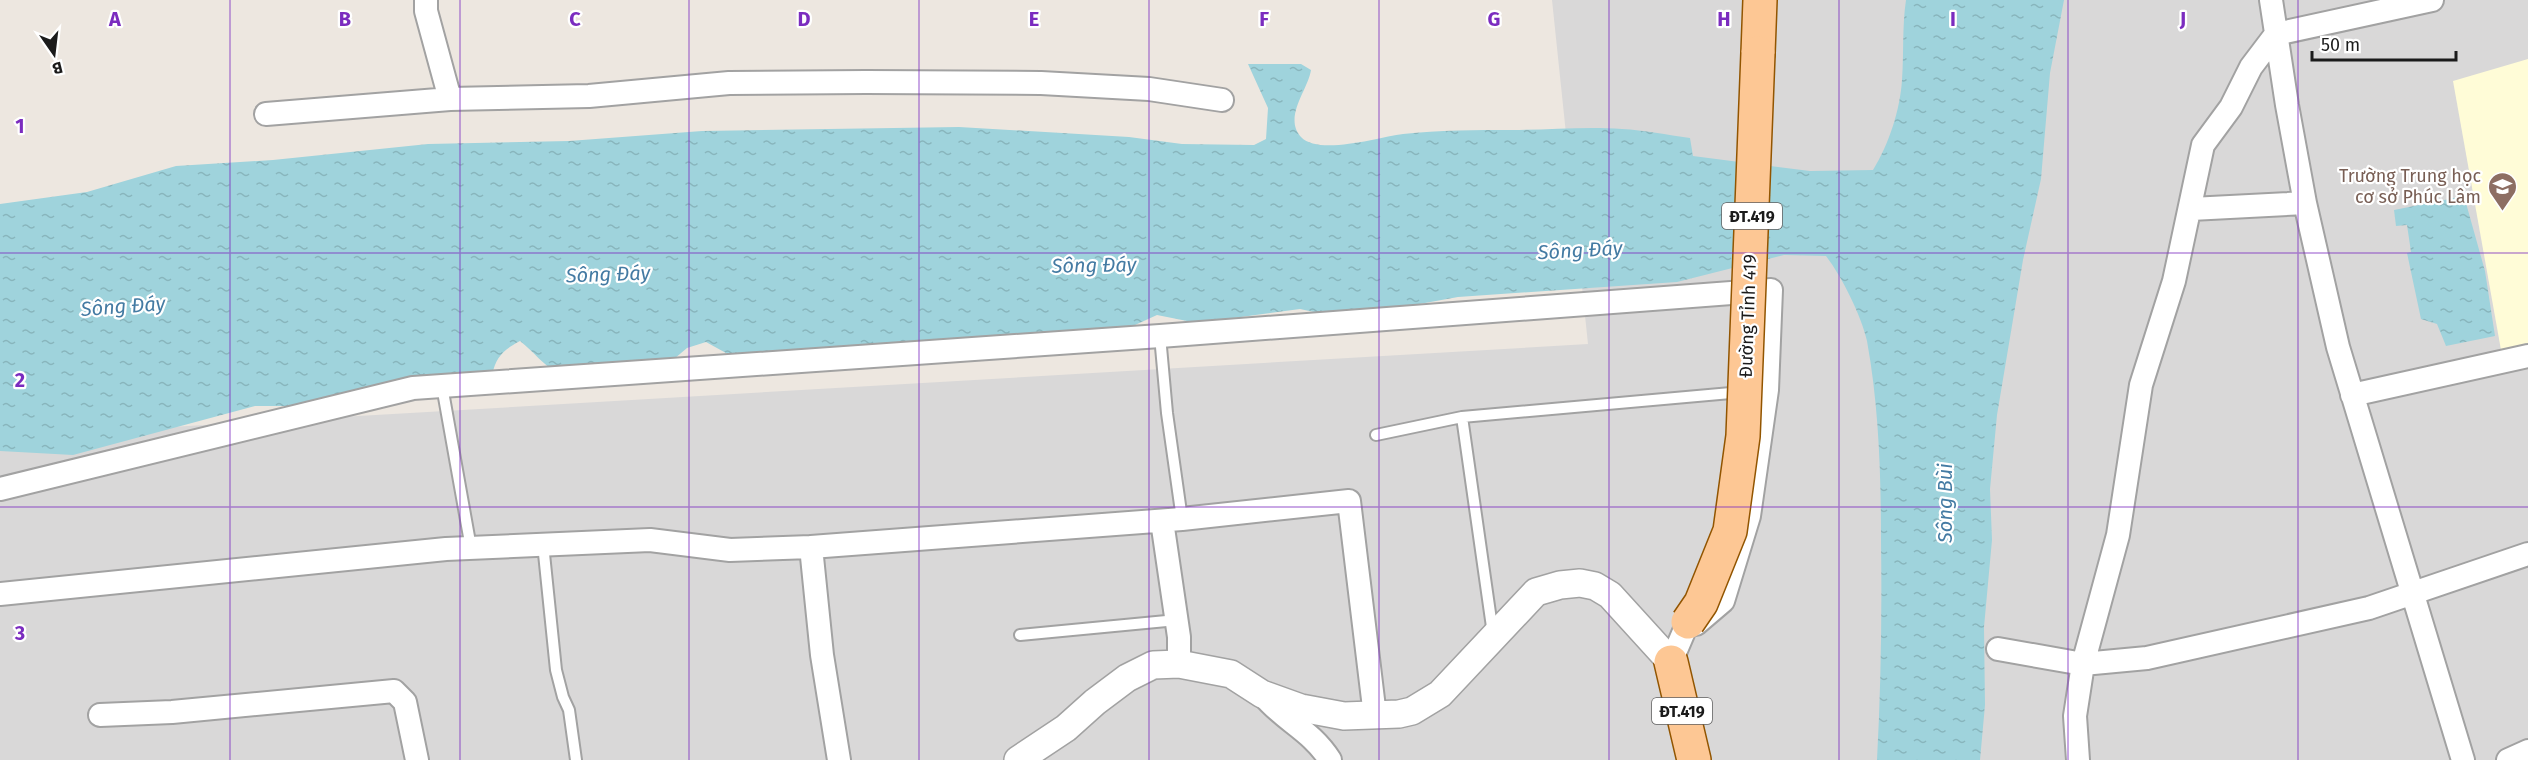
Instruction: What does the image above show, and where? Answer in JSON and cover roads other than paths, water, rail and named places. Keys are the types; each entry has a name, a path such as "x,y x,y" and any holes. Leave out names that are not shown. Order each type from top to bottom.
{"main road":[{"name":"Đường Tỉnh 419","path":"1681,640 1701,603 1730,531 1743,436 1760,0"},
{"name":"ĐT.419","path":"1681,640 1694,760"}],"street":[{"path":"426,0 426,11 450,99"},
{"path":"2271,0 2305,204 2338,348 2463,760"},
{"path":"2078,760 2075,716 2083,663 2118,535 2141,386 2174,281 2203,146 2231,107 2251,67 2276,34 2432,0"},
{"path":"266,114 450,99 589,96 729,83 1051,84 1149,89 1222,100"},
{"path":"2191,209 2305,204"},
{"path":"0,489 413,388 1160,336 1771,290 1767,390 1749,516 1723,601 1681,640 1595,586 1580,583 1560,585 1536,592 1440,694 1412,711 1376,716 1344,716 1301,708 1262,694 1231,674 1179,664 1153,665 1127,678 1066,728 1018,760"},
{"path":"2352,395 2528,356"},
{"path":"0,594 471,548 650,540 730,550 812,547 1172,520 1349,501 1376,716"},
{"path":"1172,520 1179,664"},
{"path":"812,547 822,655 839,760"},
{"path":"1998,649 2083,663 2147,657 2369,608 2528,554"},
{"path":"100,715 172,711 394,691 405,702 417,760"},
{"path":"1262,694 1275,710 1308,733 1321,746 1330,760"},
{"path":"2508,760 2528,751"}],"lane":[{"path":"1160,336 1167,413 1172,520"},
{"path":"442,386 471,548"},
{"path":"1376,435 1462,417 1767,390"},
{"path":"1462,417 1493,638"},
{"path":"543,544 556,670 569,710 576,760"},
{"path":"1020,635 1177,620"}],"water":[{"path":"1906,0 2064,0 2050,73 2041,179 2023,260 1997,415 1990,489 1992,540 1984,627 1985,705 1980,760 1877,760 1881,650 1881,516 1874,391 1867,341 1856,308 1826,256 1784,255 1677,282 1458,297 1342,318 1300,309 1197,323 1157,315 1124,330 741,357 726,353 706,342 687,348 674,359 558,373 520,341 501,355 492,375 295,406 255,406 73,455 0,451 0,204 87,192 176,166 273,160 428,144 569,141 702,131 959,127 1129,137 1182,144 1254,145 1266,139 1268,108 1248,64 1301,64 1311,70 1295,112 1296,129 1301,137 1321,145 1350,144 1403,134 1458,130 1608,128 1690,138 1693,156 1810,171 1873,170 1889,138 1899,103"},
{"path":"2464,196 2485,271 2495,336 2446,346 2437,324 2421,319 2407,253 2411,252 2407,225 2396,226 2394,210"}],"place":[{"name":"Trường Trung học cơ sở Phúc Lâm","path":"2502,212"}],"water label":[{"name":"Sông Đáy","path":"1580,250"},
{"name":"Sông Đáy","path":"1094,265"},
{"name":"Sông Đáy","path":"608,274"},
{"name":"Sông Đáy","path":"123,306"},
{"name":"Sông Bùi","path":"1945,503"}]}
